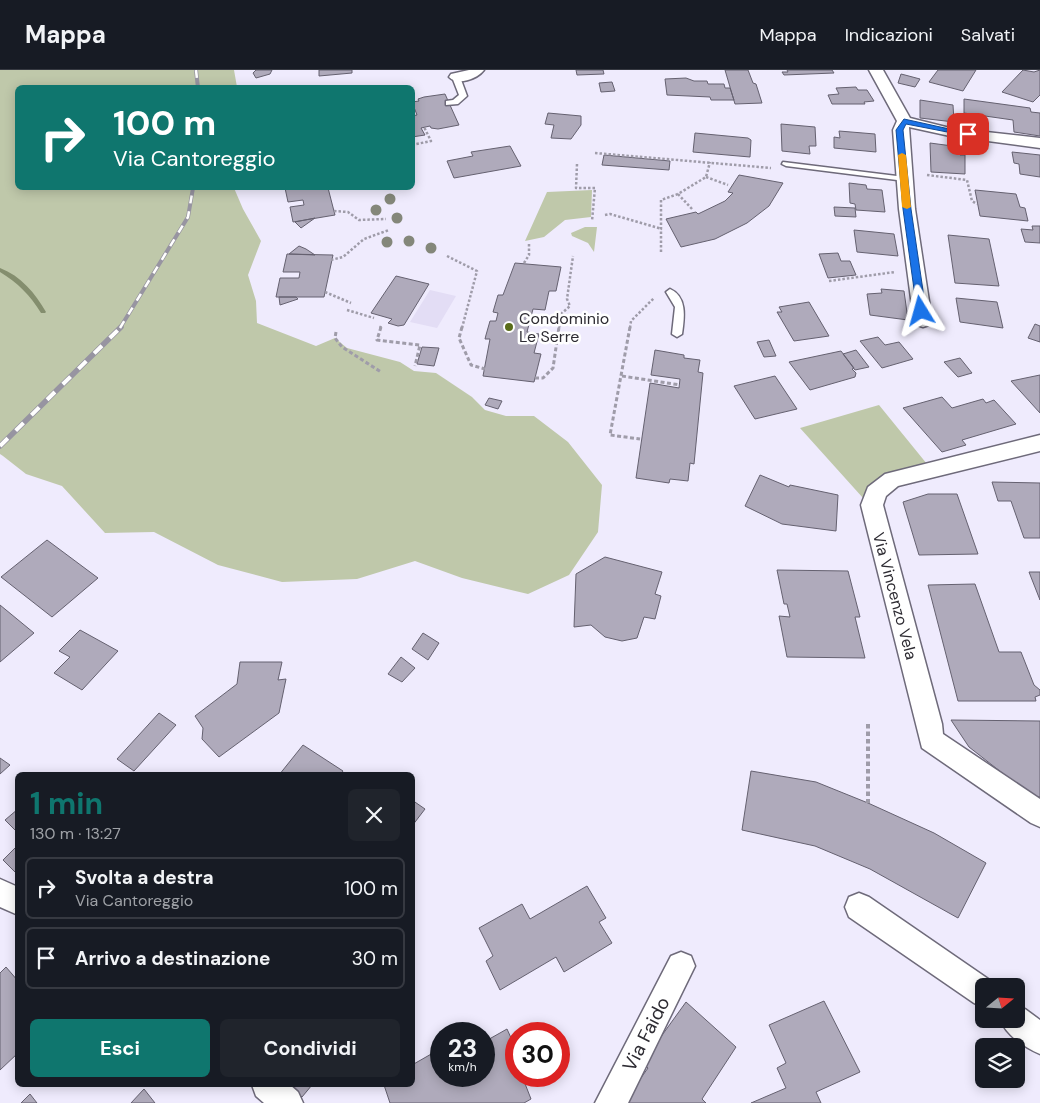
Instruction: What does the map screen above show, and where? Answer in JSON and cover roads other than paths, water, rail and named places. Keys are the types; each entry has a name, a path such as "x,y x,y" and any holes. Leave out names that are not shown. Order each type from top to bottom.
{"street":[{"path":"456,77 471,75 477,70"},
{"path":"876,70 904,121 950,132 1040,144"},
{"path":"904,121 900,130 907,209 923,321"},
{"name":"Via Vincenzo Vela","path":"1040,443 892,480 881,487 873,496 874,517 930,724 931,740 1040,814"},
{"path":"0,893 15,900"},
{"path":"859,907 975,987"},
{"name":"Via Faido","path":"611,1103 681,966"},
{"path":"1025,1027 1040,1039"},
{"path":"269,1087 287,1103"}],"lane":[{"path":"449,103 455,102 463,96 456,77"},
{"path":"786,164 904,175"},
{"path":"670,292 678,301 681,311 677,334"}],"waterway":[{"path":"0,270 25,287 35,298 43,312"}],"railway":[{"path":"196,70 198,85"},
{"path":"120,328 188,217 193,190"},
{"path":"0,446 120,328"}],"place":[{"name":"Condominio Le Serre","path":"509,327"}]}
